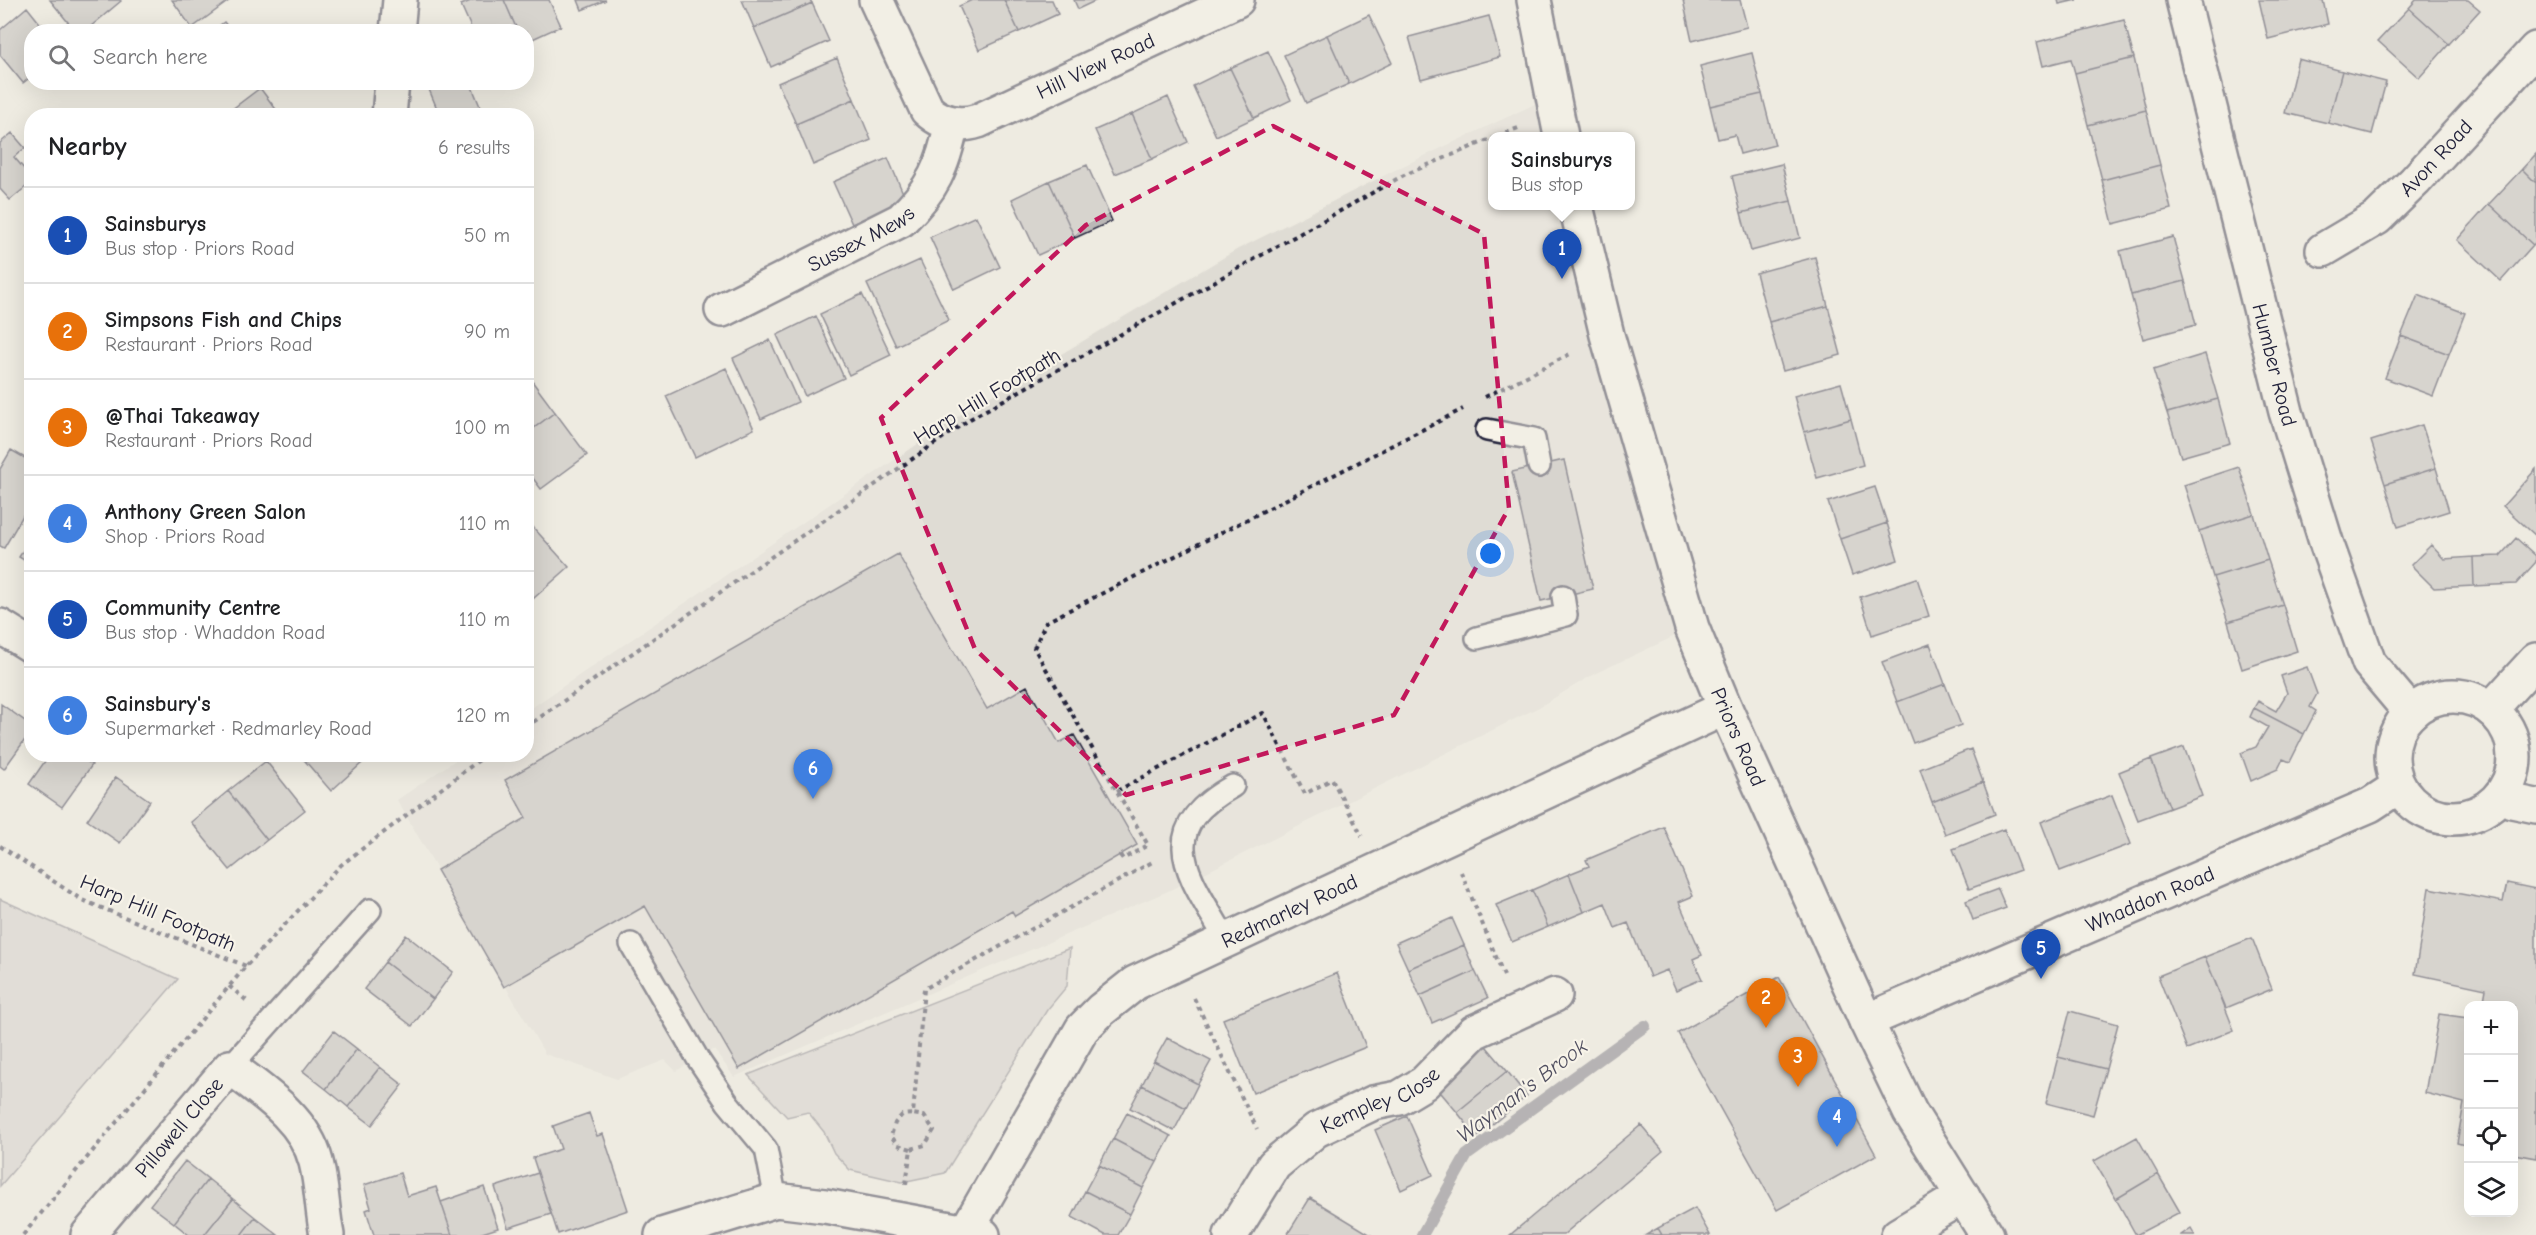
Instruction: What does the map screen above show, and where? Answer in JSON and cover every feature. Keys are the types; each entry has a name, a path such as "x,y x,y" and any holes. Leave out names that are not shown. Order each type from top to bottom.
{"street":[{"path":"397,24 400,0"},
{"path":"876,0 927,110 935,117 952,123"},
{"name":"Hill View Road","path":"952,123 965,125 978,121 1237,0"},
{"path":"1534,0 1560,132"},
{"name":"Humber Road","path":"2183,0 2286,412 2327,545 2369,663 2412,712"},
{"name":"Avon Road","path":"2323,250 2385,211 2536,49"},
{"path":"390,108 391,90"},
{"name":"Sussex Mews","path":"722,310 901,220 922,200 934,182 945,157 952,123"},
{"name":"Priors Road","path":"1577,210 1607,335 1692,628 1725,708 1866,1021 1910,1112 1987,1235"},
{"path":"0,626 24,641"},
{"path":"2491,709 2536,660"},
{"path":"2451,697 2476,701 2491,709 2504,723 2513,750 2511,777 2502,794 2487,809 2468,817 2448,818 2429,813 2411,802 2399,786 2393,767 2393,747 2399,729 2412,712 2426,703 2451,697"},
{"name":"Redmarley Road","path":"971,1234 1082,1029 1135,982 1227,942 1725,708"},
{"name":"Whaddon Road","path":"1866,1021 2370,805 2399,786"},
{"path":"2502,794 2512,801 2536,806"},
{"name":"Kempley Close","path":"1231,1235 1274,1165 1316,1130 1373,1103 1399,1098 1424,1083 1474,1032 1555,995"},
{"name":"Pillowell Close","path":"88,1235 230,1066 284,1112 309,1143 316,1161 327,1235"},
{"path":"1898,1235 1963,1196"},
{"path":"662,1235 776,1200 902,1220 971,1234"}],"lane":[{"path":"1487,430 1534,439 1539,466"},
{"path":"1477,638 1566,615 1563,596"},
{"path":"1227,942 1187,866 1183,843 1186,827 1196,811 1214,796 1233,786"},
{"path":"230,1066 370,910"},
{"path":"631,944 698,1059 727,1102 766,1149 776,1200"}],"path":[{"name":"Harp Hill Footpath","path":"534,721 970,419 1404,174 1488,140"},
{"path":"1474,403 1607,335"},
{"path":"913,1114 924,989 1157,860 1035,648 1046,622 1464,408"},
{"name":"Harp Hill Footpath","path":"0,846 82,900 246,966 341,865 476,762"},
{"path":"1448,838 1519,1012"},
{"path":"1120,855 1123,859 1148,845"},
{"path":"1178,964 1274,1165"},
{"path":"23,1235 246,966"},
{"path":"913,1114 924,1116 934,1130 926,1145 911,1149 898,1145 891,1136 895,1123 902,1115 913,1114"},
{"path":"902,1220 911,1149"}],"highlighted area":[{"path":"1273,126 1484,234 1509,508 1394,715 1126,795 975,649 881,418 1086,225"}],"shaded area":[{"path":"1552,96 1560,132 1488,132 1488,210 1577,210 1692,628 1594,674 1539,707 1168,891 734,1077 714,1049 676,1071 665,1060 617,1079 545,1054 397,800 453,762 534,762 534,706 972,407 1238,249 1403,166"},
{"path":"0,899 178,979 0,1186"},
{"path":"1070,948 1067,986 1047,1010 945,1173 902,1182 850,1170 834,1153 824,1132 808,1112 787,1117 748,1075"}],"building":[{"path":"50,0 121,1 94,24 70,24"},
{"path":"172,0 230,0 197,24 189,24"},
{"path":"473,0 504,0 514,24 469,24 461,5"},
{"path":"504,0 549,0 561,26 534,38 534,24 514,24"},
{"path":"578,0 606,0 582,10"},
{"path":"742,0 810,0 812,3 754,28"},
{"path":"972,0 1004,0 1019,32 979,50 959,6"},
{"path":"1004,0 1052,0 1058,14 1019,32"},
{"path":"1074,0 1097,0 1078,9"},
{"path":"1683,0 1740,0 1747,27 1692,41"},
{"path":"2058,0 2077,0 2059,4"},
{"path":"2259,0 2323,0 2328,24 2268,39"},
{"path":"2416,0 2468,0 2480,10 2449,44 2409,8"},
{"path":"812,3 829,41 771,67 754,28"},
{"path":"27,7 41,24 24,24 23,83 0,55 0,30"},
{"path":"2409,8 2449,44 2419,78 2378,41"},
{"path":"1369,15 1392,63 1349,84 1327,35"},
{"path":"1489,16 1500,57 1421,79 1409,37"},
{"path":"2124,20 2134,58 2075,73 2071,59 2043,66 2037,42"},
{"path":"1327,35 1349,84 1306,103 1284,55"},
{"path":"1268,51 1291,100 1254,118 1230,68"},
{"path":"1752,53 1762,94 1710,106 1700,66"},
{"path":"837,58 854,99 796,124 778,83"},
{"path":"2134,58 2146,110 2088,125 2075,73"},
{"path":"2298,59 2342,71 2328,123 2285,113"},
{"path":"1230,68 1254,118 1216,136 1193,86"},
{"path":"2342,71 2386,82 2372,134 2328,123"},
{"path":"257,90 262,90 275,108 234,108"},
{"path":"429,90 473,90 481,108 437,108"},
{"path":"1762,94 1775,145 1740,154 1735,135 1718,139 1710,106"},
{"path":"1168,97 1188,142 1152,159 1132,114"},
{"path":"854,99 871,140 813,165 796,124"},
{"path":"2146,110 2160,165 2102,180 2088,125"},
{"path":"1132,114 1152,159 1115,174 1095,130"},
{"path":"12,133 24,147 14,157 24,169 24,189 10,200 0,189 0,143"},
{"path":"2536,154 2536,183 2522,169"},
{"path":"888,158 906,200 852,224 833,182"},
{"path":"1782,164 1791,201 1741,213 1732,176"},
{"path":"1087,165 1112,221 1075,238 1049,181"},
{"path":"2160,165 2171,209 2113,224 2102,180"},
{"path":"2522,169 2536,183 2536,242 2533,245 2489,204"},
{"path":"1049,181 1075,238 1038,255 1012,199"},
{"path":"1791,201 1800,238 1751,251 1741,213"},
{"path":"2489,204 2533,245 2501,281 2457,240"},
{"path":"976,216 1000,267 954,289 930,237"},
{"path":"2173,237 2185,281 2131,295 2120,251"},
{"path":"1815,257 1828,306 1769,322 1756,273"},
{"path":"920,260 949,320 896,346 867,284"},
{"path":"2185,281 2196,325 2143,339 2131,295"},
{"path":"862,294 891,355 849,375 820,314"},
{"path":"2418,295 2465,313 2449,354 2401,336"},
{"path":"1828,306 1841,355 1783,371 1769,322"},
{"path":"816,316 844,378 805,396 777,335"},
{"path":"2401,336 2449,354 2433,396 2385,378"},
{"path":"770,340 798,402 761,419 733,358"},
{"path":"2205,354 2218,399 2167,413 2153,370"},
{"path":"726,368 754,429 695,457 666,396"},
{"path":"1841,383 1851,419 1804,432 1794,396"},
{"path":"534,384 555,412 534,428"},
{"path":"2218,399 2230,443 2181,457 2167,413"},
{"path":"555,412 587,455 541,489 534,480 534,428"},
{"path":"1851,419 1863,465 1817,478 1804,432"},
{"path":"2422,425 2436,468 2385,484 2371,441"},
{"path":"11,450 24,457 24,514 4,548 0,546 0,469"},
{"path":"1564,460 1593,589 1541,601 1512,472"},
{"path":"2239,467 2254,514 2199,531 2184,485"},
{"path":"2436,468 2449,511 2398,527 2385,484"},
{"path":"2536,469 2536,536 2503,506"},
{"path":"1875,487 1887,523 1840,539 1828,502"},
{"path":"2254,514 2268,560 2213,577 2199,531"},
{"path":"1887,523 1898,560 1852,575 1840,539"},
{"path":"534,528 569,567 534,598"},
{"path":"2516,538 2536,556 2536,562 2516,584 2474,586 2473,557 2500,556"},
{"path":"2431,545 2444,559 2473,557 2474,586 2434,588 2411,565"},
{"path":"24,549 24,560 19,557"},
{"path":"898,554 987,709 1027,686 1059,743 1074,735 1137,845 1015,916 1012,911 739,1069 645,906 504,987 437,870 526,818 505,780"},
{"path":"2268,560 2283,605 2228,622 2213,577"},
{"path":"1917,578 1929,616 1872,635 1860,597"},
{"path":"2283,605 2297,651 2242,669 2228,622"},
{"path":"1930,644 1945,684 1897,702 1882,662"},
{"path":"2307,667 2317,694 2310,707 2316,711 2304,734 2254,708 2258,701 2276,711 2287,693 2281,676"},
{"path":"1945,684 1961,725 1913,743 1897,702"},
{"path":"1,704 24,720 24,741 4,769 0,766"},
{"path":"2254,708 2304,734 2290,762 2283,759 2278,769 2251,781 2241,753 2256,747 2268,727 2250,717"},
{"path":"2184,747 2202,796 2170,808 2151,759"},
{"path":"1971,749 1983,782 1932,802 1920,769"},
{"path":"2151,759 2170,808 2138,820 2119,772"},
{"path":"44,762 88,762 92,765 62,807 29,784"},
{"path":"267,762 305,810 267,840 228,791"},
{"path":"306,762 363,762 331,791"},
{"path":"116,777 150,801 120,843 87,820"},
{"path":"1983,782 1995,814 1945,834 1932,802"},
{"path":"228,791 267,840 230,870 191,822"},
{"path":"2112,795 2131,844 2060,871 2041,822"},
{"path":"1664,827 1693,896 1679,902 1702,955 1693,959 1702,979 1676,990 1667,970 1650,977 1628,923 1615,928 1605,903 1584,912 1569,874 1589,866 1586,860"},
{"path":"2004,829 2020,870 1969,889 1953,849"},
{"path":"1569,874 1584,912 1548,927 1532,890"},
{"path":"2507,883 2536,889 2536,1158 2518,1155 2518,1001 2484,1001 2486,989 2415,974 2429,888 2503,902"},
{"path":"1998,889 2006,908 1973,920 1966,901"},
{"path":"1532,890 1548,927 1512,942 1496,905"},
{"path":"1452,918 1464,945 1408,969 1396,943"},
{"path":"406,935 453,972 433,999 385,962"},
{"path":"2252,938 2272,989 2226,1008 2205,957"},
{"path":"1464,945 1475,971 1420,996 1408,969"},
{"path":"2205,957 2234,1030 2187,1049 2158,976"},
{"path":"385,962 433,999 412,1026 364,989"},
{"path":"1475,971 1488,998 1432,1023 1420,996"},
{"path":"1337,973 1366,1047 1253,1093 1223,1019"},
{"path":"1779,977 1876,1155 1777,1210 1678,1033"},
{"path":"2070,1011 2118,1024 2106,1069 2058,1057"},
{"path":"2439,1014 2464,1017 2464,1103 2425,1093"},
{"path":"334,1031 357,1049 326,1089 303,1071"},
{"path":"1167,1038 1211,1061 1198,1084 1154,1061"},
{"path":"1486,1046 1507,1071 1457,1112 1436,1087"},
{"path":"357,1049 380,1067 348,1107 326,1089"},
{"path":"2058,1057 2106,1069 2093,1115 2046,1103"},
{"path":"1154,1061 1198,1084 1186,1108 1142,1085"},
{"path":"380,1067 403,1085 372,1125 348,1107"},
{"path":"1507,1071 1527,1096 1477,1137 1457,1112"},
{"path":"1142,1085 1186,1108 1174,1131 1130,1108"},
{"path":"2464,1103 2464,1145 2457,1143"},
{"path":"589,1113 597,1136 603,1134 628,1210 558,1234 533,1158 561,1149 553,1126"},
{"path":"1127,1113 1171,1136 1157,1162 1113,1139"},
{"path":"1407,1116 1433,1175 1401,1190 1375,1130"},
{"path":"1641,1125 1663,1151 1563,1235 1510,1235"},
{"path":"2137,1137 2158,1174 2116,1199 2094,1161"},
{"path":"1113,1139 1157,1162 1143,1188 1099,1165"},
{"path":"185,1161 208,1179 174,1223 150,1205"},
{"path":"1099,1165 1143,1188 1130,1214 1085,1191"},
{"path":"400,1173 407,1196 436,1187 452,1235 374,1235 366,1210 371,1208 364,1185"},
{"path":"538,1173 551,1214 508,1228 495,1187"},
{"path":"2158,1174 2180,1212 2136,1235 2116,1199"},
{"path":"208,1179 233,1199 204,1235 189,1235 174,1223"},
{"path":"484,1187 498,1228 476,1235 452,1235 441,1202"},
{"path":"1085,1191 1130,1214 1118,1235 1105,1235 1072,1217"},
{"path":"1310,1198 1371,1235 1287,1235"},
{"path":"233,1199 255,1217 241,1235 204,1235"},
{"path":"1695,1208 1710,1235 1662,1235 1658,1228"},
{"path":"255,1217 278,1235 241,1235"},
{"path":"1658,1228 1662,1235 1646,1235"},
{"path":"2191,1228 2195,1235 2181,1235"}],"waterway":[{"name":"Wayman's Brook","path":"1422,1235 1467,1155 1645,1026"}],"place":[{"name":"Sainsburys","path":"1562,279"},
{"name":"Sainsbury's","path":"813,799"},
{"name":"Community Centre","path":"2041,979"},
{"name":"Simpsons Fish and Chips","path":"1766,1028"},
{"name":"@Thai Takeaway","path":"1798,1087"},
{"name":"Anthony Green Salon","path":"1837,1147"}]}
